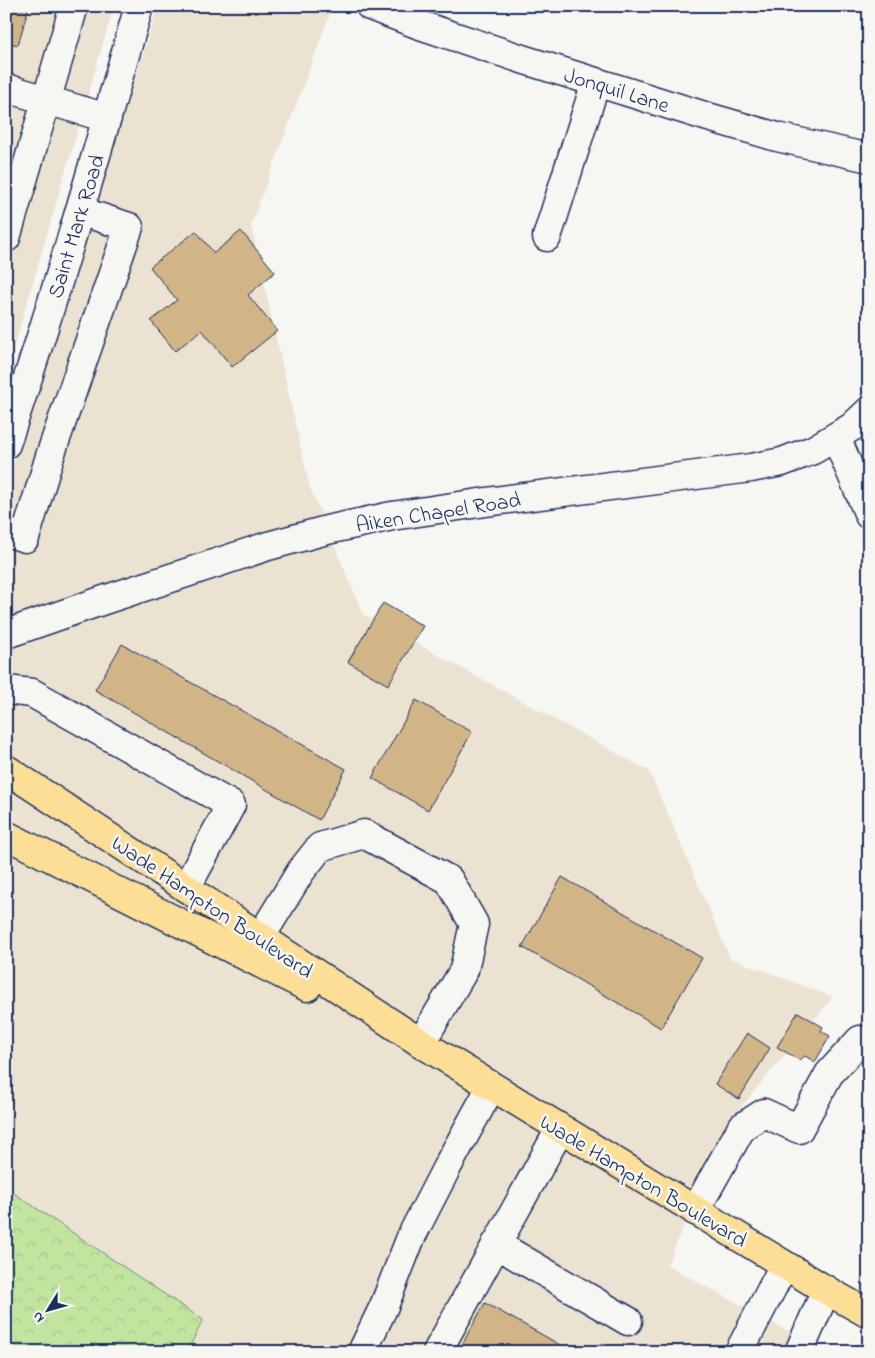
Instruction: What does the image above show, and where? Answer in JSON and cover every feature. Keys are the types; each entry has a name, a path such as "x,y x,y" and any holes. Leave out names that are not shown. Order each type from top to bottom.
{"main road":[{"name":"Wade Hampton Boulevard","path":"6,769 420,1044 826,1290 867,1310"},
{"name":"Wade Hampton Boulevard","path":"6,835 420,1044"}],"street":[{"path":"6,238 74,6"},
{"name":"Saint Mark Road","path":"6,444 34,361 80,211 139,6"},
{"name":"Jonquil Lane","path":"370,6 471,42 596,82 777,137 869,158"},
{"path":"547,237 596,82"},
{"path":"6,88 107,118"},
{"path":"6,532 25,538 50,456 129,227 80,211"},
{"name":"Aiken Chapel Road","path":"6,634 259,549 327,530 392,516 751,468 782,462 813,450 836,437 852,427 869,411"},
{"path":"836,437 869,515"},
{"path":"6,690 32,693 231,805 186,888"},
{"path":"260,938 301,871 320,847 364,834 449,880 474,924 464,970 420,1044"},
{"path":"695,1210 742,1127 764,1113 799,1129 829,1074 860,1040 869,1044"},
{"path":"362,1352 384,1306 411,1237 446,1167 491,1087"},
{"path":"436,1352 560,1129"},
{"path":"496,1244 628,1321"},
{"path":"739,1352 784,1265"},
{"path":"799,1352 826,1290"}],"shaded area":[{"path":"6,6 114,6 6,374"},
{"path":"158,6 333,6 251,225 309,485 363,614 649,771 730,958 833,997 726,1125 667,1265 826,1352 187,1352 203,1320 6,1188 6,487"}],"green space":[{"path":"6,1188 203,1320 187,1352 6,1352"}],"building":[{"path":"6,6 29,6 18,45 6,42"},
{"path":"196,231 214,253 241,231 275,272 248,295 277,331 232,367 202,330 175,351 151,321 177,300 150,267"},
{"path":"383,603 423,626 388,685 348,662"},
{"path":"122,644 346,769 319,820 95,690"},
{"path":"416,700 472,732 428,810 372,778"},
{"path":"562,877 702,958 661,1028 522,947"},
{"path":"798,1012 823,1027 821,1031 830,1036 815,1062 805,1056 799,1060 777,1047"},
{"path":"747,1033 770,1048 739,1099 715,1084"},
{"path":"485,1303 573,1352 458,1352"}]}
